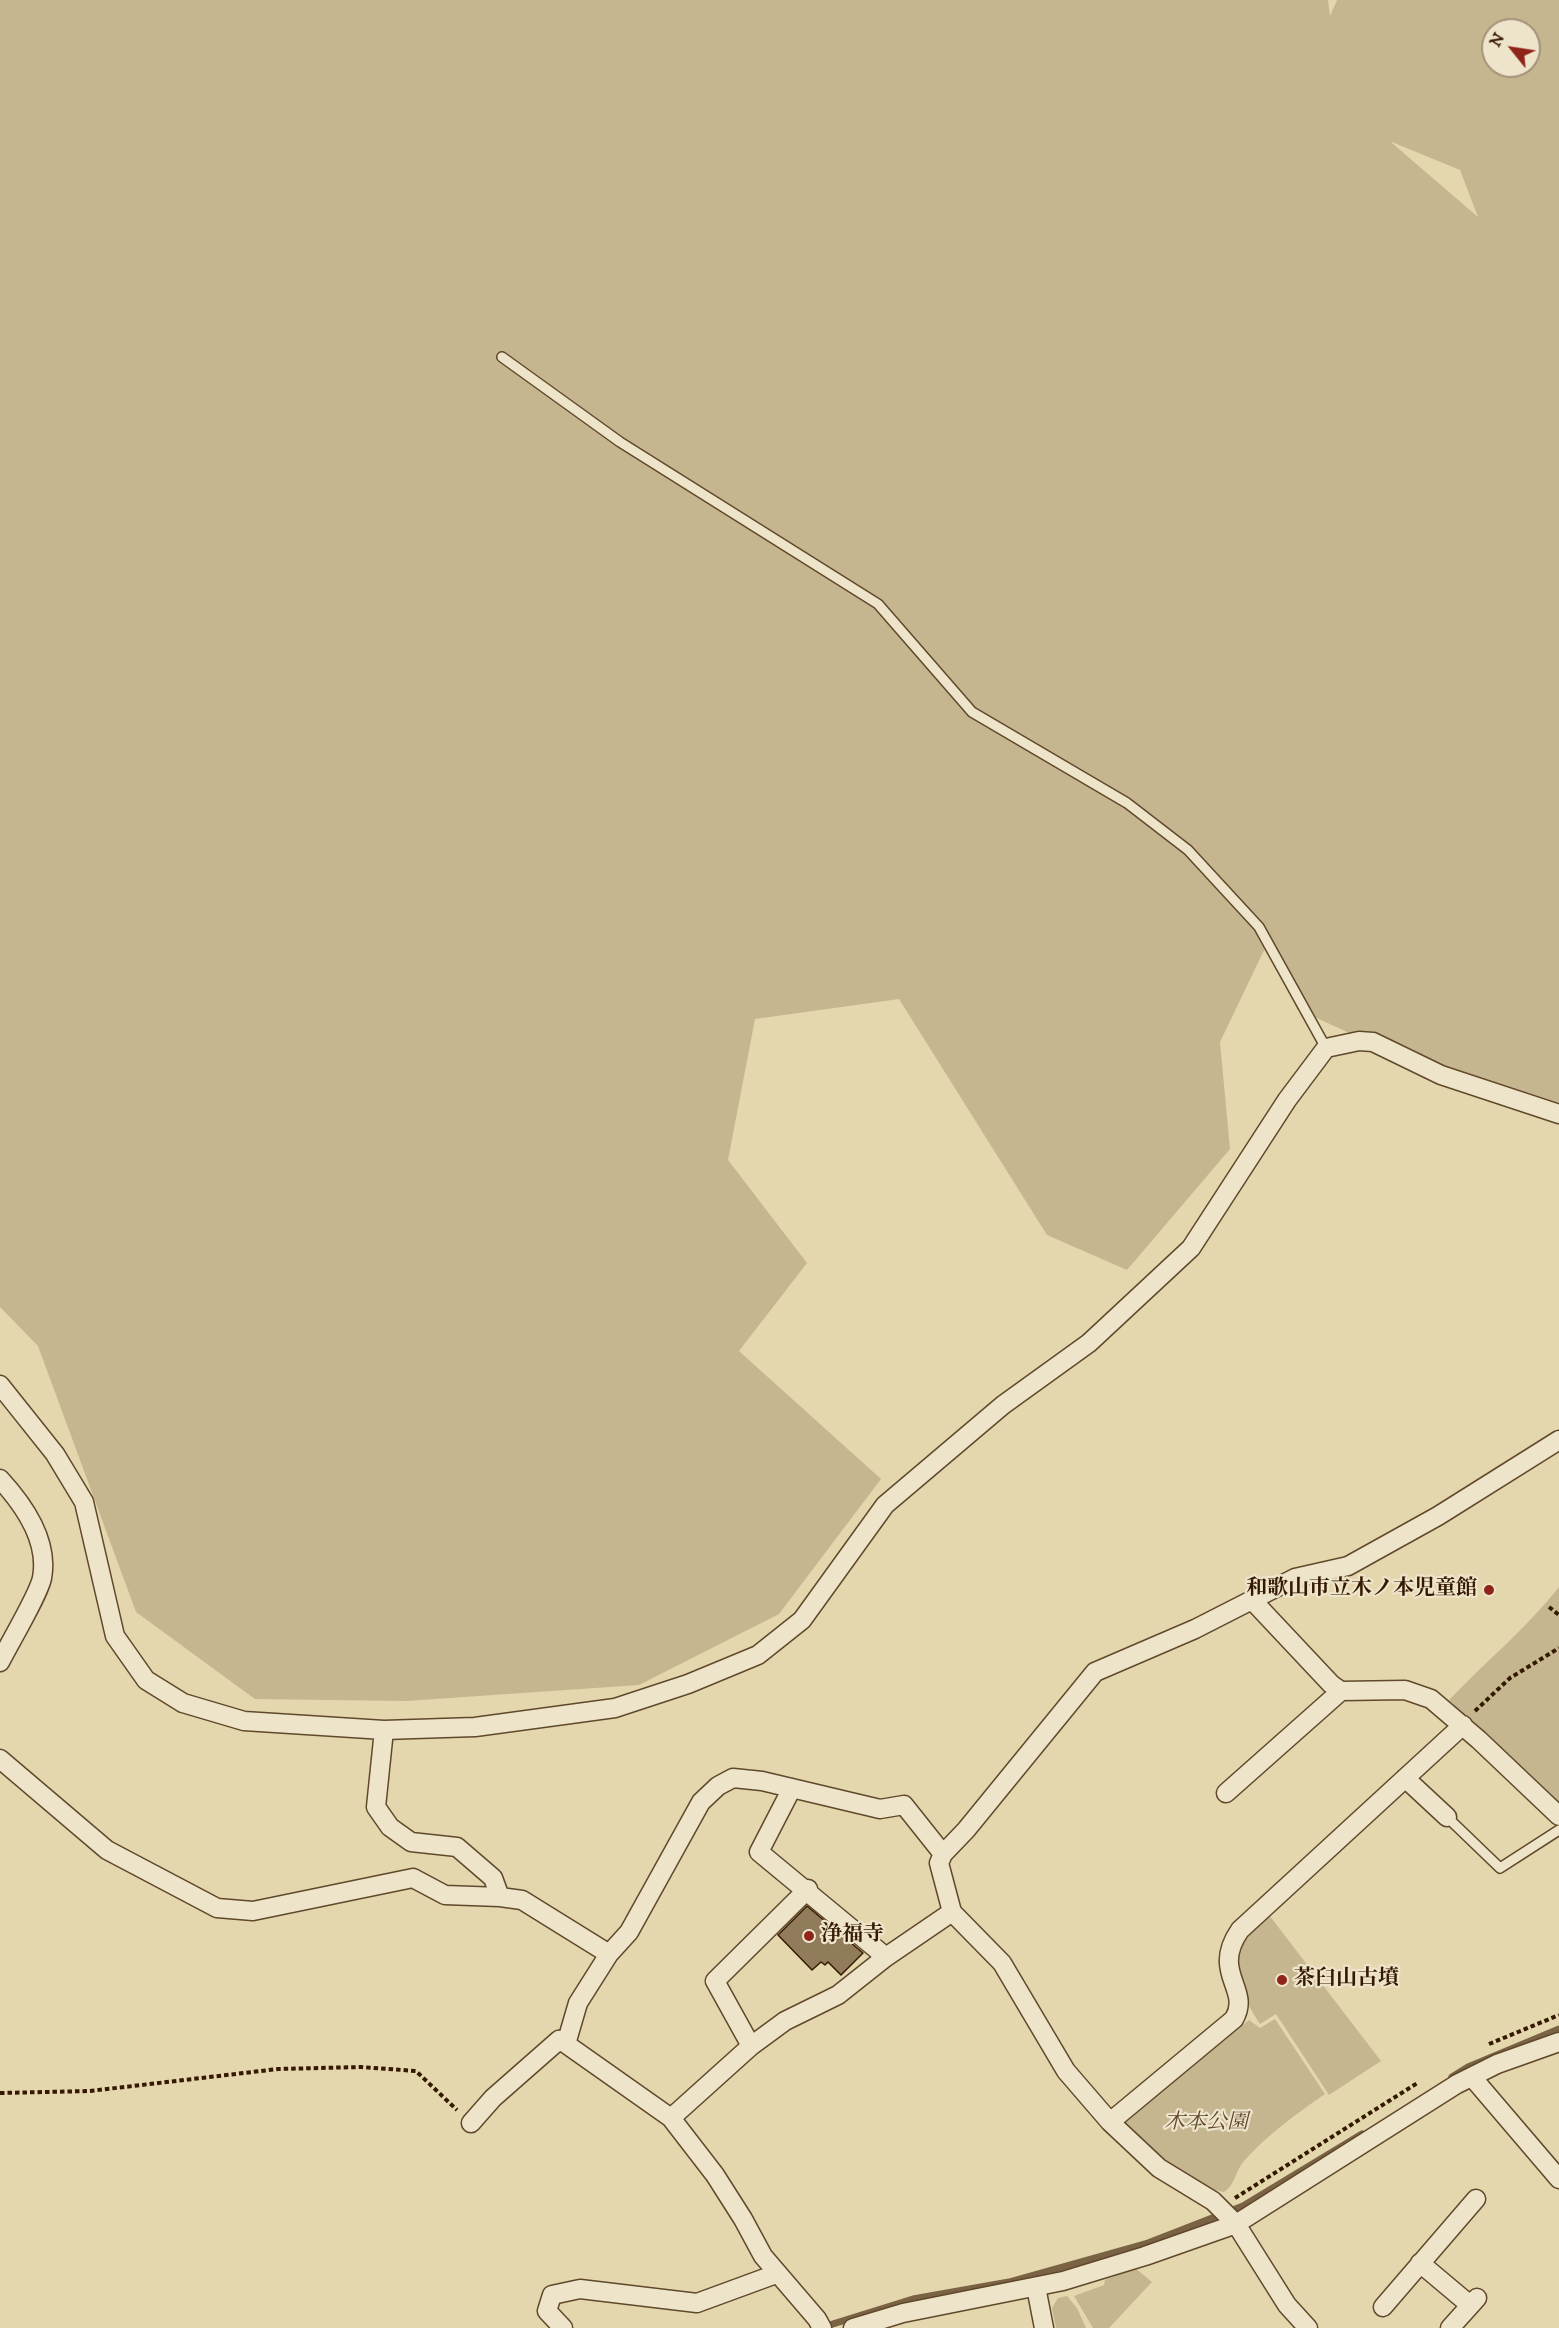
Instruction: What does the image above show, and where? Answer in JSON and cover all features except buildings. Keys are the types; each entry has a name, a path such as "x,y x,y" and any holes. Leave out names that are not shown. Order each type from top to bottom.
{"street":[{"path":"0,1385 55,1454 84,1502 115,1636 146,1680 183,1703 244,1721 384,1730 475,1727 615,1708 688,1684 758,1655 802,1620 885,1505 1003,1405 1089,1343 1191,1248 1287,1100 1326,1048 1359,1041 1373,1042 1442,1075 1559,1114"},
{"path":"1308,2328 1287,2305 1236,2224 1213,2201 1158,2168 1110,2122 1066,2071 1002,1963 952,1912 939,1863 943,1854 966,1830 1095,1672 1195,1629 1295,1578 1348,1566 1438,1516 1559,1440"},
{"path":"0,1479 21,1501 40,1542 42,1579 0,1662"},
{"path":"1253,1601 1331,1684 1341,1691 1405,1690 1431,1699 1463,1725 1559,1816"},
{"path":"1226,1793 1341,1691"},
{"path":"1110,2122 1234,2019 1239,2011 1239,2002 1227,1959 1228,1950 1240,1930 1463,1725"},
{"path":"384,1730 376,1807 390,1827 411,1842 457,1847 493,1878 501,1897"},
{"path":"0,1759 107,1850 217,1908 254,1911 413,1878 445,1895 522,1900 609,1954"},
{"path":"566,2044 578,2003 609,1954 629,1932 701,1802 718,1786 733,1778 792,1788 880,1809 904,1805 943,1854"},
{"path":"1405,1778 1448,1817"},
{"path":"792,1788 759,1852 808,1889 886,1957"},
{"path":"751,2046 716,1981 808,1889"},
{"path":"671,2118 751,2046 785,2021 838,1995 886,1957 952,1912"},
{"path":"471,2124 493,2098 559,2040 671,2118 715,2175 776,2274 820,2323"},
{"path":"853,2328 903,2313 1036,2287 1145,2256 1236,2224 1472,2077 1497,2064 1559,2042"},
{"path":"1472,2077 1559,2180"},
{"path":"1383,2307 1476,2199"},
{"path":"1420,2263 1474,2301 1450,2328"},
{"path":"563,2328 547,2311 552,2295 580,2289 697,2303 776,2274"},
{"path":"1036,2287 1044,2328"}],"lane":[{"path":"502,357 620,442 878,604 972,712 1127,803 1188,850 1258,927 1326,1048"},
{"path":"1448,1817 1500,1868 1559,1830"}],"path":[{"path":"1549,1607 1559,1615"},
{"path":"1463,1725 1510,1678 1559,1648"},
{"path":"0,2094 90,2091 278,2069 372,2068 417,2071 471,2124"}],"green space":[{"path":"0,0 1328,0 1330,16 1337,0 1559,0 1559,1107 1356,1036 1297,1009 1267,944 1220,1042 1230,1149 1127,1270 1047,1235 899,999 755,1019 728,1160 807,1263 739,1351 881,1479 779,1614 639,1685 406,1701 255,1699 136,1612 38,1346 0,1307","holes":["1392,142 1460,170 1478,217"]},
{"path":"1559,1587 1559,1807 1449,1700 1520,1631"},
{"path":"1269,1915 1381,2061 1329,2095 1276,2014 1260,2024 1241,1988 1235,1968 1236,1949 1246,1934"},
{"name":"木本公園","path":"1275,2019 1325,2094 1282,2125 1253,2151 1224,2192 1209,2188 1181,2174 1156,2154 1123,2120 1249,2020 1260,2028"},
{"path":"1135,2268 1152,2282 1109,2328 1093,2328 1074,2296 1104,2285 1105,2280"},
{"path":"1067,2296 1077,2308 1086,2328 1056,2328 1052,2308 1058,2298"}],"waterway":[{"path":"1452,2077 1468,2067 1559,2029"},
{"path":"823,2327 913,2299 1009,2282 1148,2243 1243,2206 1362,2134"}],"place":[{"name":"和歌山市立木ノ本児童館","path":"1489,1590"},
{"name":"浄福寺","path":"809,1936"},
{"name":"茶臼山古墳","path":"1282,1980"}]}
